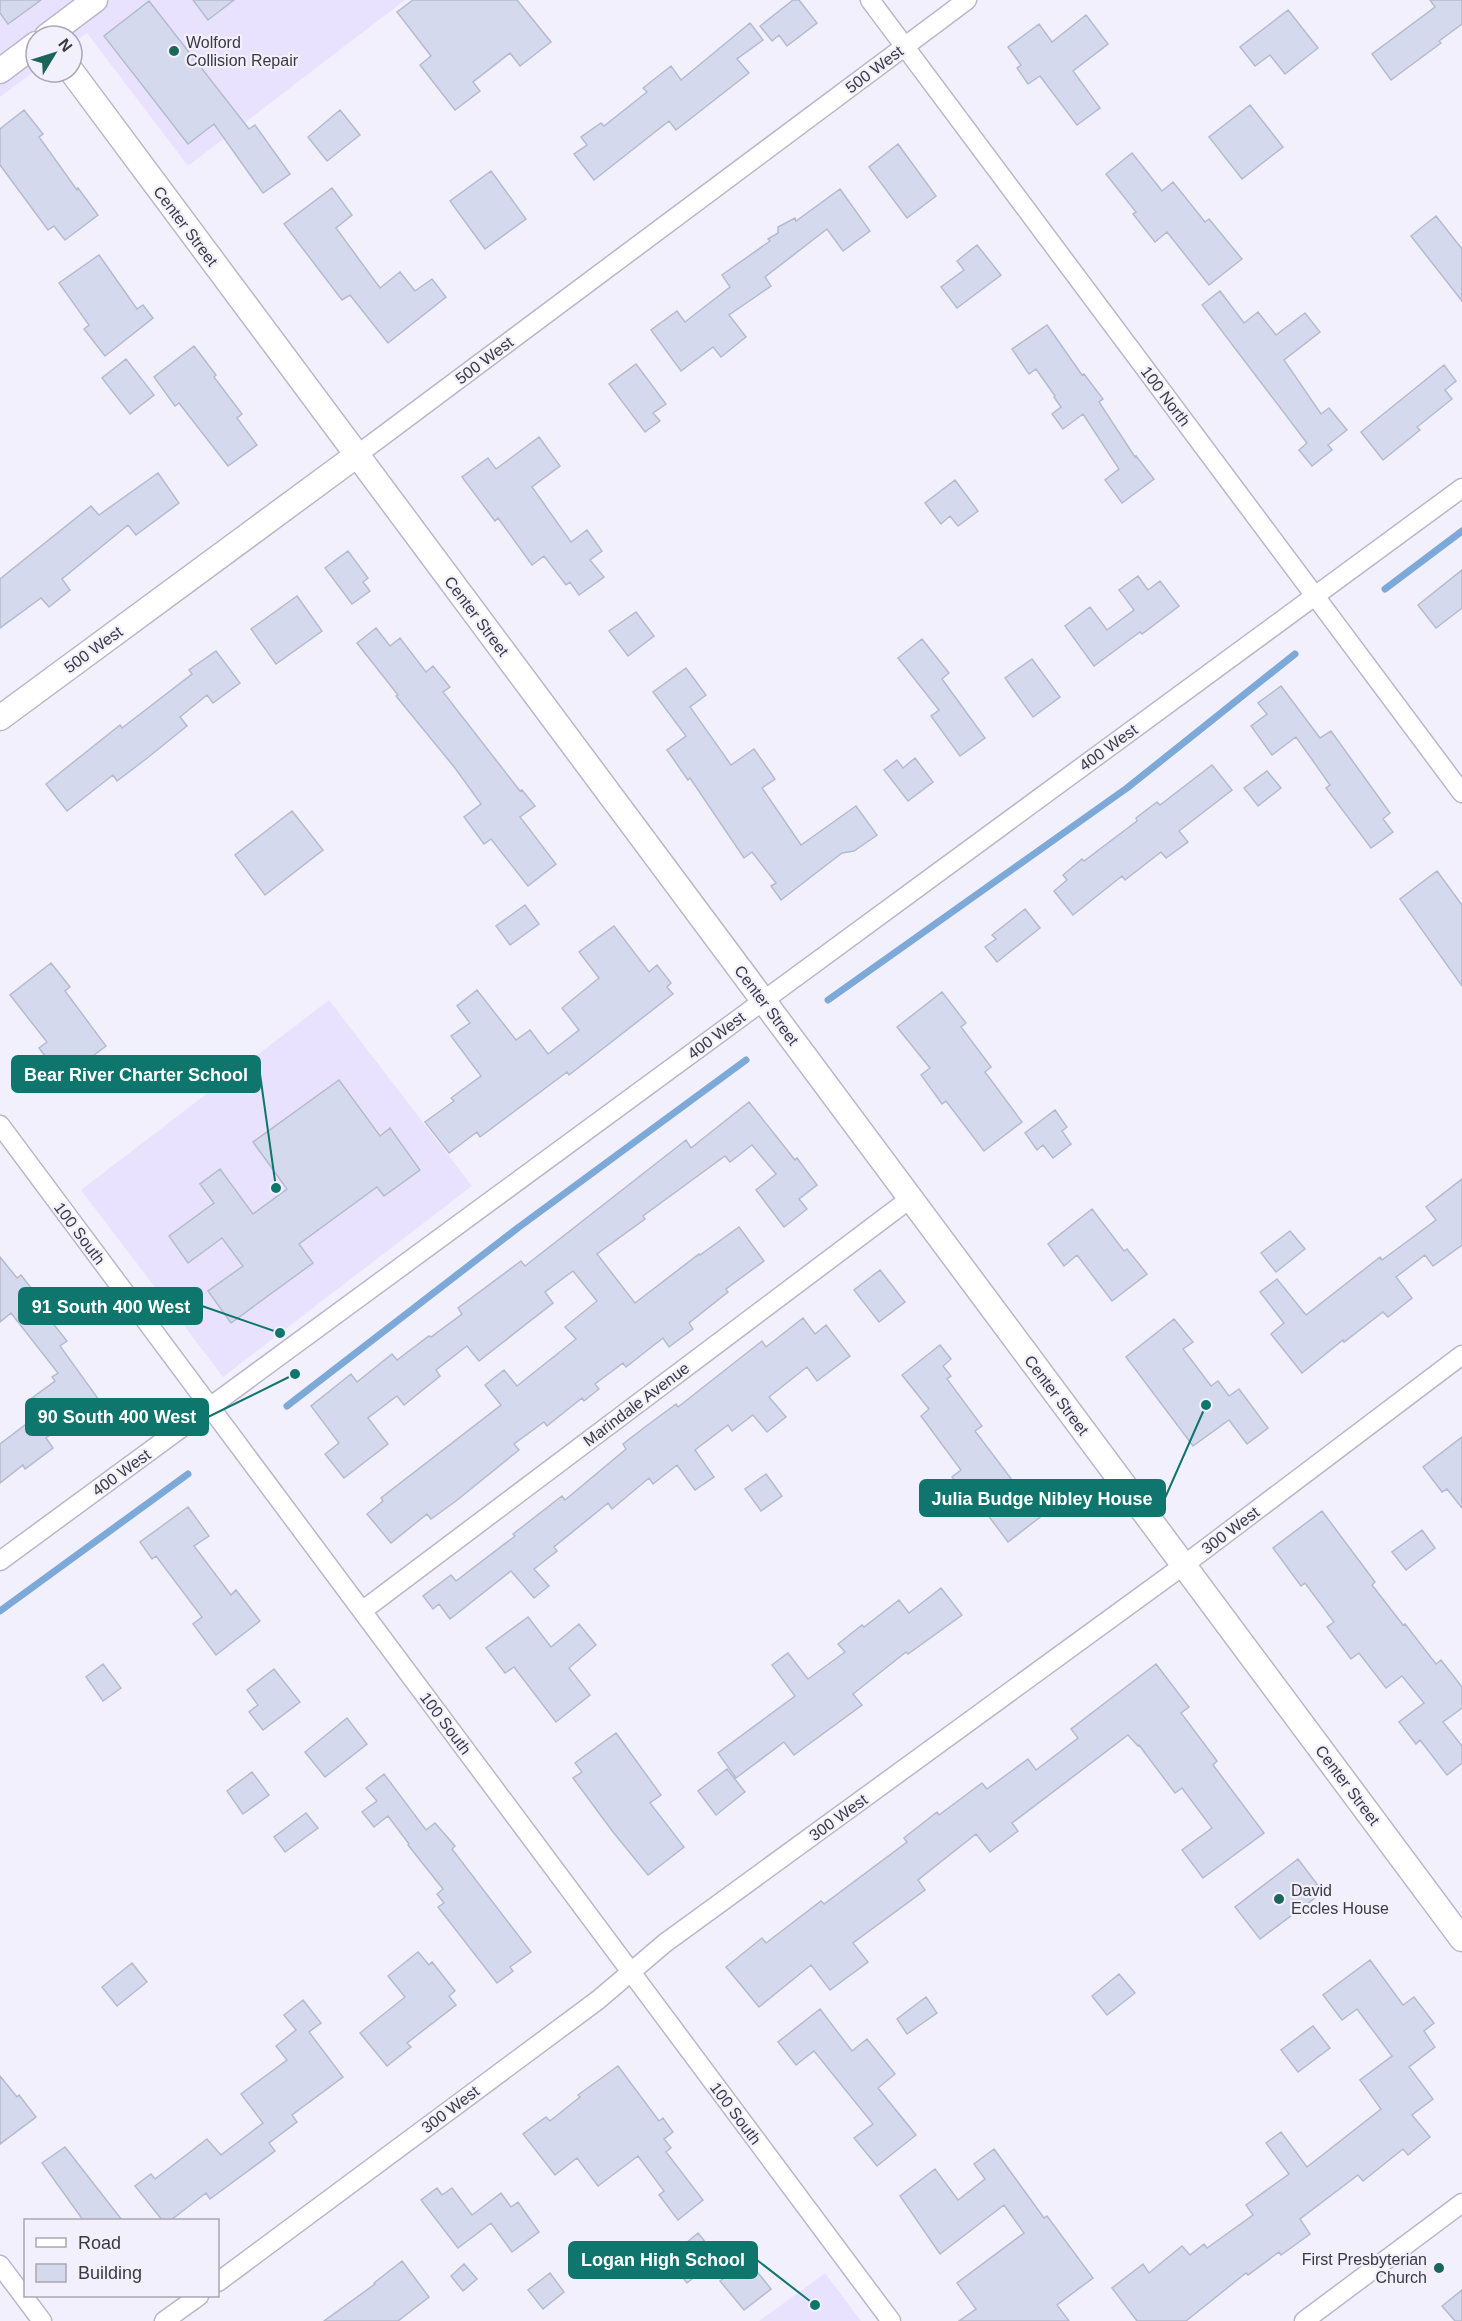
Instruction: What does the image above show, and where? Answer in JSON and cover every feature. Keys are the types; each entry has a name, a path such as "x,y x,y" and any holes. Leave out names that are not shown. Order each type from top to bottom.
{"street":[{"path":"63,24 95,0"},
{"name":"100 North","path":"870,0 1462,793"},
{"name":"500 West","path":"0,718 967,0"},
{"path":"0,71 24,53"},
{"name":"Center Street","path":"81,84 1462,1939"},
{"name":"400 West","path":"0,1561 1462,488"},
{"name":"100 South","path":"0,1125 891,2321"},
{"name":"Marindale Avenue","path":"362,1611 911,1198"},
{"name":"300 West","path":"219,2281 598,2000 630,1971 675,1936 1184,1565 1462,1355"},
{"path":"1304,2321 1462,2203"},
{"path":"0,2265 42,2321"},
{"path":"164,2321 196,2297"}],"shaded area":[{"path":"0,0 405,0 188,166 87,33 84,35 84,24 24,24 24,79 0,97"},
{"path":"329,1000 472,1186 223,1377 81,1190"},
{"path":"825,2273 861,2321 759,2321 802,2290"}],"building":[{"path":"0,0 41,0 8,24 0,13"},
{"path":"193,0 234,0 208,20"},
{"path":"413,0 517,0 551,42 520,66 510,53 473,82 480,91 455,110 420,65 431,56 397,12"},
{"path":"793,0 799,0 817,23 787,46 779,35 772,41 760,26"},
{"path":"1430,0 1462,0 1462,24 1439,41 1441,43 1391,80 1372,54 1435,7"},
{"path":"149,1 249,129 255,125 290,174 263,193 214,124 188,144 104,36"},
{"path":"1288,10 1318,48 1285,74 1270,55 1255,66 1240,47"},
{"path":"1086,15 1108,44 1073,71 1100,108 1077,125 1040,76 1028,84 1017,68 1021,65 1008,47 1039,24 1052,42"},
{"path":"750,23 763,40 737,59 749,73 676,130 669,121 594,180 574,154 587,145 581,137 601,123 604,126 647,92 643,88 671,66 681,80"},
{"path":"1250,105 1283,147 1242,179 1209,137"},
{"path":"24,110 43,134 39,137 98,215 65,240 54,226 48,230 0,165 0,129"},
{"path":"340,110 360,135 327,161 308,137"},
{"path":"898,144 936,196 907,218 869,167"},
{"path":"1132,153 1162,191 1173,182 1205,222 1209,219 1242,259 1209,285 1167,232 1155,242 1133,214 1136,212 1106,174"},
{"path":"491,171 526,219 485,249 450,201"},
{"path":"332,188 352,215 336,228 380,288 400,272 415,291 432,279 446,297 388,343 350,295 342,300 284,224"},
{"path":"840,189 870,231 843,251 827,229 765,277 771,286 729,315 746,337 721,357 713,347 681,371 651,330 677,311 685,322 730,287 722,275 770,241 768,239 778,233 778,227 795,218 796,221"},
{"path":"1436,216 1462,249 1462,301 1411,236"},
{"path":"977,245 1001,275 957,308 941,287 964,270 957,261"},
{"path":"99,255 137,309 143,305 153,318 105,356 84,329 89,325 59,283"},
{"path":"1220,291 1244,323 1258,312 1276,335 1305,313 1320,332 1284,360 1321,414 1329,408 1347,430 1328,445 1332,450 1312,466 1299,450 1307,443 1202,305"},
{"path":"1047,325 1082,375 1084,374 1103,399 1099,402 1135,457 1154,479 1122,503 1105,480 1119,469 1083,414 1063,429 1052,414 1061,407 1055,396 1036,369 1029,374 1012,349"},
{"path":"194,346 242,414 237,418 257,445 228,466 179,403 175,406 154,377"},
{"path":"126,359 154,395 130,414 102,378"},
{"path":"636,364 666,404 653,413 660,421 645,432 609,384"},
{"path":"1444,365 1456,381 1445,390 1452,399 1417,427 1420,430 1383,460 1361,432"},
{"path":"539,437 560,466 532,487 571,542 587,530 602,551 590,560 604,577 579,595 570,582 566,585 544,556 532,565 498,518 495,521 462,477 488,458 496,469"},
{"path":"158,473 179,503 136,535 128,525 62,579 70,590 49,607 41,598 0,628 0,579 91,506 99,515"},
{"path":"955,480 978,511 958,526 950,516 941,524 925,503"},
{"path":"348,551 368,578 363,582 370,591 352,604 325,568"},
{"path":"1462,570 1462,608 1436,628 1418,605"},
{"path":"1138,576 1148,590 1160,581 1179,606 1094,666 1065,626 1090,607 1107,630 1134,610 1119,590"},
{"path":"297,596 322,631 276,664 251,629"},
{"path":"636,612 654,636 628,656 609,631"},
{"path":"376,628 390,646 400,638 426,672 433,666 450,687 443,692 520,791 522,790 535,806 520,817 556,864 528,886 491,839 484,844 464,817 481,804 357,643"},
{"path":"922,639 949,673 942,679 985,738 960,756 931,716 939,710 898,658"},
{"path":"216,651 240,683 213,703 207,695 180,717 187,726 117,781 113,775 67,811 46,784 120,725 122,728 192,674 189,670"},
{"path":"1032,659 1060,697 1033,717 1005,678"},
{"path":"686,668 706,695 690,707 731,765 754,749 775,779 762,788 801,845 856,806 877,835 854,851 842,853 781,900 771,886 776,883 752,852 744,858 690,778 688,780 667,750 686,736 653,692"},
{"path":"1281,686 1320,738 1331,731 1390,813 1383,819 1393,832 1371,848 1326,788 1330,785 1296,737 1272,755 1251,726 1267,714 1258,703"},
{"path":"915,758 933,782 908,801 884,770 897,760 903,768"},
{"path":"1212,765 1232,790 1179,831 1188,842 1166,858 1161,852 1125,880 1122,876 1073,915 1054,891 1067,880 1063,875 1137,821 1136,818 1157,802 1160,805"},
{"path":"1267,771 1281,788 1258,806 1244,788"},
{"path":"292,811 323,850 265,895 235,855"},
{"path":"1437,871 1462,905 1462,986 1400,899"},
{"path":"525,905 539,924 510,945 496,926"},
{"path":"1025,909 1040,928 997,962 985,947 996,939 992,935"},
{"path":"614,926 649,972 657,965 671,983 667,987 673,994 569,1075 567,1072 480,1137 477,1132 449,1153 425,1122 454,1101 451,1098 481,1076 451,1036 470,1023 457,1006 477,990 516,1040 530,1030 548,1054 579,1030 562,1008 599,978 579,952"},
{"path":"51,963 70,987 65,991 106,1046 62,1079 39,1048 47,1042 10,995"},
{"path":"942,992 966,1023 961,1027 991,1067 985,1072 1022,1122 984,1151 946,1101 942,1104 921,1075 930,1068 897,1027"},
{"path":"339,1080 380,1136 390,1128 420,1170 384,1196 377,1187 299,1244 313,1263 231,1323 208,1291 243,1266 222,1238 188,1263 169,1236 214,1203 200,1184 220,1169 253,1214 287,1189 253,1142"},
{"path":"749,1102 817,1185 799,1199 807,1209 784,1227 756,1190 776,1174 752,1145 730,1162 725,1156 643,1216 645,1219 597,1254 635,1303 699,1254 739,1227 764,1261 726,1289 728,1292 689,1323 693,1329 669,1347 663,1338 626,1367 623,1363 595,1384 599,1389 584,1401 582,1398 547,1426 544,1422 514,1444 519,1450 456,1501 431,1519 427,1514 391,1543 367,1514 383,1501 381,1498 501,1405 485,1385 504,1370 517,1386 576,1339 565,1327 597,1301 573,1271 545,1292 553,1303 479,1361 467,1346 436,1370 440,1376 404,1405 397,1396 368,1418 388,1444 344,1478 325,1454 339,1443 311,1406 351,1374 357,1382 392,1354 397,1360 429,1336 431,1337 462,1314 458,1308 521,1261 525,1266 686,1140 691,1148"},
{"path":"1055,1110 1067,1127 1062,1131 1071,1144 1053,1158 1043,1145 1037,1150 1025,1133"},
{"path":"1462,1179 1462,1245 1433,1266 1425,1255 1396,1277 1412,1298 1388,1317 1383,1312 1302,1373 1271,1334 1284,1323 1260,1292 1277,1279 1306,1315 1380,1257 1382,1260 1436,1220 1426,1207"},
{"path":"1092,1209 1124,1251 1127,1249 1147,1274 1112,1301 1077,1255 1064,1266 1048,1244"},
{"path":"1290,1231 1305,1249 1276,1272 1261,1253"},
{"path":"0,1257 17,1278 21,1275 36,1294 32,1297 67,1341 60,1346 99,1400 46,1438 53,1448 25,1469 23,1465 0,1483 0,1444 38,1415 28,1401 55,1381 52,1377 58,1373 11,1313 0,1322"},
{"path":"880,1270 905,1302 879,1322 854,1290"},
{"path":"803,1318 815,1334 826,1325 850,1356 817,1381 807,1367 769,1397 786,1417 767,1432 753,1415 732,1431 728,1425 695,1450 714,1477 695,1490 677,1465 653,1484 649,1478 612,1509 608,1503 554,1547 557,1551 534,1569 549,1586 534,1598 511,1571 450,1619 439,1604 433,1609 423,1596 451,1575 456,1581 515,1536 513,1534 562,1496 565,1500 626,1449 623,1444 645,1427 676,1404 678,1407 762,1341 766,1347"},
{"path":"1174,1319 1193,1342 1183,1349 1211,1386 1218,1381 1229,1396 1239,1389 1268,1428 1247,1444 1229,1420 1193,1446 1126,1357"},
{"path":"940,1345 951,1359 943,1366 951,1376 947,1379 982,1426 975,1431 1015,1484 1019,1481 1044,1514 1008,1542 978,1502 974,1506 952,1477 961,1470 921,1416 929,1409 902,1375"},
{"path":"1462,1437 1462,1508 1447,1489 1442,1492 1423,1467"},
{"path":"766,1474 782,1496 761,1511 745,1489"},
{"path":"188,1507 209,1536 194,1546 231,1595 236,1590 260,1621 216,1655 193,1624 202,1617 156,1556 152,1559 140,1542"},
{"path":"1322,1511 1375,1582 1372,1585 1403,1625 1405,1624 1436,1664 1441,1660 1462,1687 1462,1708 1443,1722 1462,1746 1462,1763 1447,1775 1420,1740 1416,1744 1399,1722 1424,1703 1402,1676 1386,1688 1359,1653 1351,1659 1327,1627 1334,1622 1305,1583 1301,1586 1273,1548"},
{"path":"1422,1530 1435,1548 1406,1570 1392,1552"},
{"path":"941,1588 962,1615 908,1654 906,1652 853,1694 862,1705 794,1755 784,1742 736,1778 718,1753 795,1696 772,1665 788,1653 808,1679 845,1652 838,1644 862,1625 864,1627 899,1600 909,1613"},
{"path":"528,1617 551,1647 579,1624 596,1645 569,1668 590,1695 556,1722 514,1667 505,1673 486,1648"},
{"path":"103,1664 121,1688 103,1701 86,1677"},
{"path":"1156,1664 1189,1707 1181,1713 1217,1761 1213,1765 1264,1833 1203,1878 1182,1850 1212,1828 1182,1788 1175,1793 1139,1745 1128,1735 1012,1823 1018,1831 990,1852 976,1834 918,1880 925,1890 853,1943 868,1962 830,1990 811,1965 759,2007 726,1967 762,1938 766,1943 821,1901 824,1904 907,1842 904,1838 937,1812 939,1815 982,1783 987,1789 1028,1759 1036,1770 1078,1738 1071,1729"},
{"path":"274,1669 300,1702 263,1730 249,1712 258,1705 247,1690"},
{"path":"347,1718 367,1744 325,1777 305,1752"},
{"path":"616,1733 661,1795 650,1803 684,1847 648,1875 573,1778 582,1772 575,1763"},
{"path":"727,1769 745,1792 716,1815 698,1791"},
{"path":"252,1772 269,1795 243,1814 227,1791"},
{"path":"384,1774 426,1830 435,1823 455,1846 452,1849 531,1952 510,1967 513,1971 497,1983 438,1907 444,1903 437,1894 443,1889 388,1816 374,1827 362,1812 377,1801 366,1788"},
{"path":"306,1813 318,1828 285,1852 274,1837"},
{"name":"David Eccles House","path":"1298,1859 1323,1892 1260,1939 1235,1907"},
{"path":"418,1952 429,1965 432,1962 455,1991 449,1996 456,2005 407,2043 411,2047 387,2066 360,2033 405,1997 388,1976"},
{"path":"1370,1960 1403,2005 1414,1997 1434,2023 1424,2031 1435,2047 1409,2067 1433,2099 1412,2115 1430,2137 1408,2155 1403,2149 1363,2181 1358,2175 1300,2219 1310,2234 1281,2255 1279,2252 1248,2275 1246,2273 1186,2321 1137,2321 1112,2288 1143,2264 1149,2273 1182,2246 1190,2255 1204,2244 1207,2248 1253,2215 1246,2205 1289,2174 1266,2143 1281,2132 1307,2167 1381,2109 1360,2080 1392,2056 1357,2009 1342,2020 1323,1995"},
{"path":"132,1963 147,1982 117,2006 102,1987"},
{"path":"1119,1974 1135,1993 1107,2015 1092,1996"},
{"path":"926,1997 937,2013 907,2034 897,2019"},
{"path":"303,2000 321,2023 309,2032 343,2077 292,2115 297,2122 269,2143 275,2151 210,2199 206,2193 172,2219 161,2219 135,2186 151,2174 155,2179 207,2139 221,2155 263,2123 241,2094 287,2060 276,2046 296,2030 284,2015"},
{"path":"820,2009 852,2051 867,2039 895,2074 878,2088 916,2135 877,2166 854,2138 873,2124 814,2051 796,2065 778,2042"},
{"path":"1313,2026 1330,2048 1298,2072 1281,2050"},
{"path":"618,2066 659,2121 663,2118 673,2132 664,2139 671,2148 666,2152 703,2200 678,2220 659,2195 664,2191 638,2156 598,2186 577,2158 555,2175 523,2134 546,2117 550,2121 580,2097 578,2095"},
{"path":"0,2076 36,2117 0,2144"},
{"path":"65,2147 121,2219 82,2219 42,2163"},
{"path":"994,2149 1044,2218 1047,2216 1093,2278 1057,2305 1069,2321 959,2321 976,2309 957,2283 1024,2233 1004,2205 940,2254 900,2196 935,2169 958,2200 985,2179 974,2164"},
{"path":"437,2188 442,2195 452,2188 472,2215 501,2193 511,2207 518,2202 539,2232 512,2252 491,2223 458,2248 421,2200"},
{"path":"698,2233 718,2258 687,2283 668,2258"},
{"path":"747,2259 771,2289 744,2310 720,2281"},
{"path":"402,2261 429,2297 398,2321 324,2321 375,2284"},
{"path":"464,2264 477,2279 463,2291 451,2276"},
{"path":"550,2273 564,2292 543,2309 528,2290"},
{"path":"1462,2290 1462,2321 1455,2321 1442,2306"}],"waterway":[{"path":"1385,589 1462,531"},
{"path":"828,1000 1127,788 1295,654"},
{"path":"287,1406 519,1227 746,1060"},
{"path":"0,1611 188,1474"}],"place":[{"name":"Wolford Collision Repair","path":"174,51"},
{"name":"Bear River Charter School","path":"276,1188"},
{"name":"91 South 400 West","path":"280,1333"},
{"name":"90 South 400 West","path":"295,1374"},
{"name":"Julia Budge Nibley House","path":"1206,1405"},
{"name":"David Eccles House","path":"1279,1899"},
{"name":"First Presbyterian Church","path":"1439,2268"},
{"name":"Logan High School","path":"815,2305"}]}
